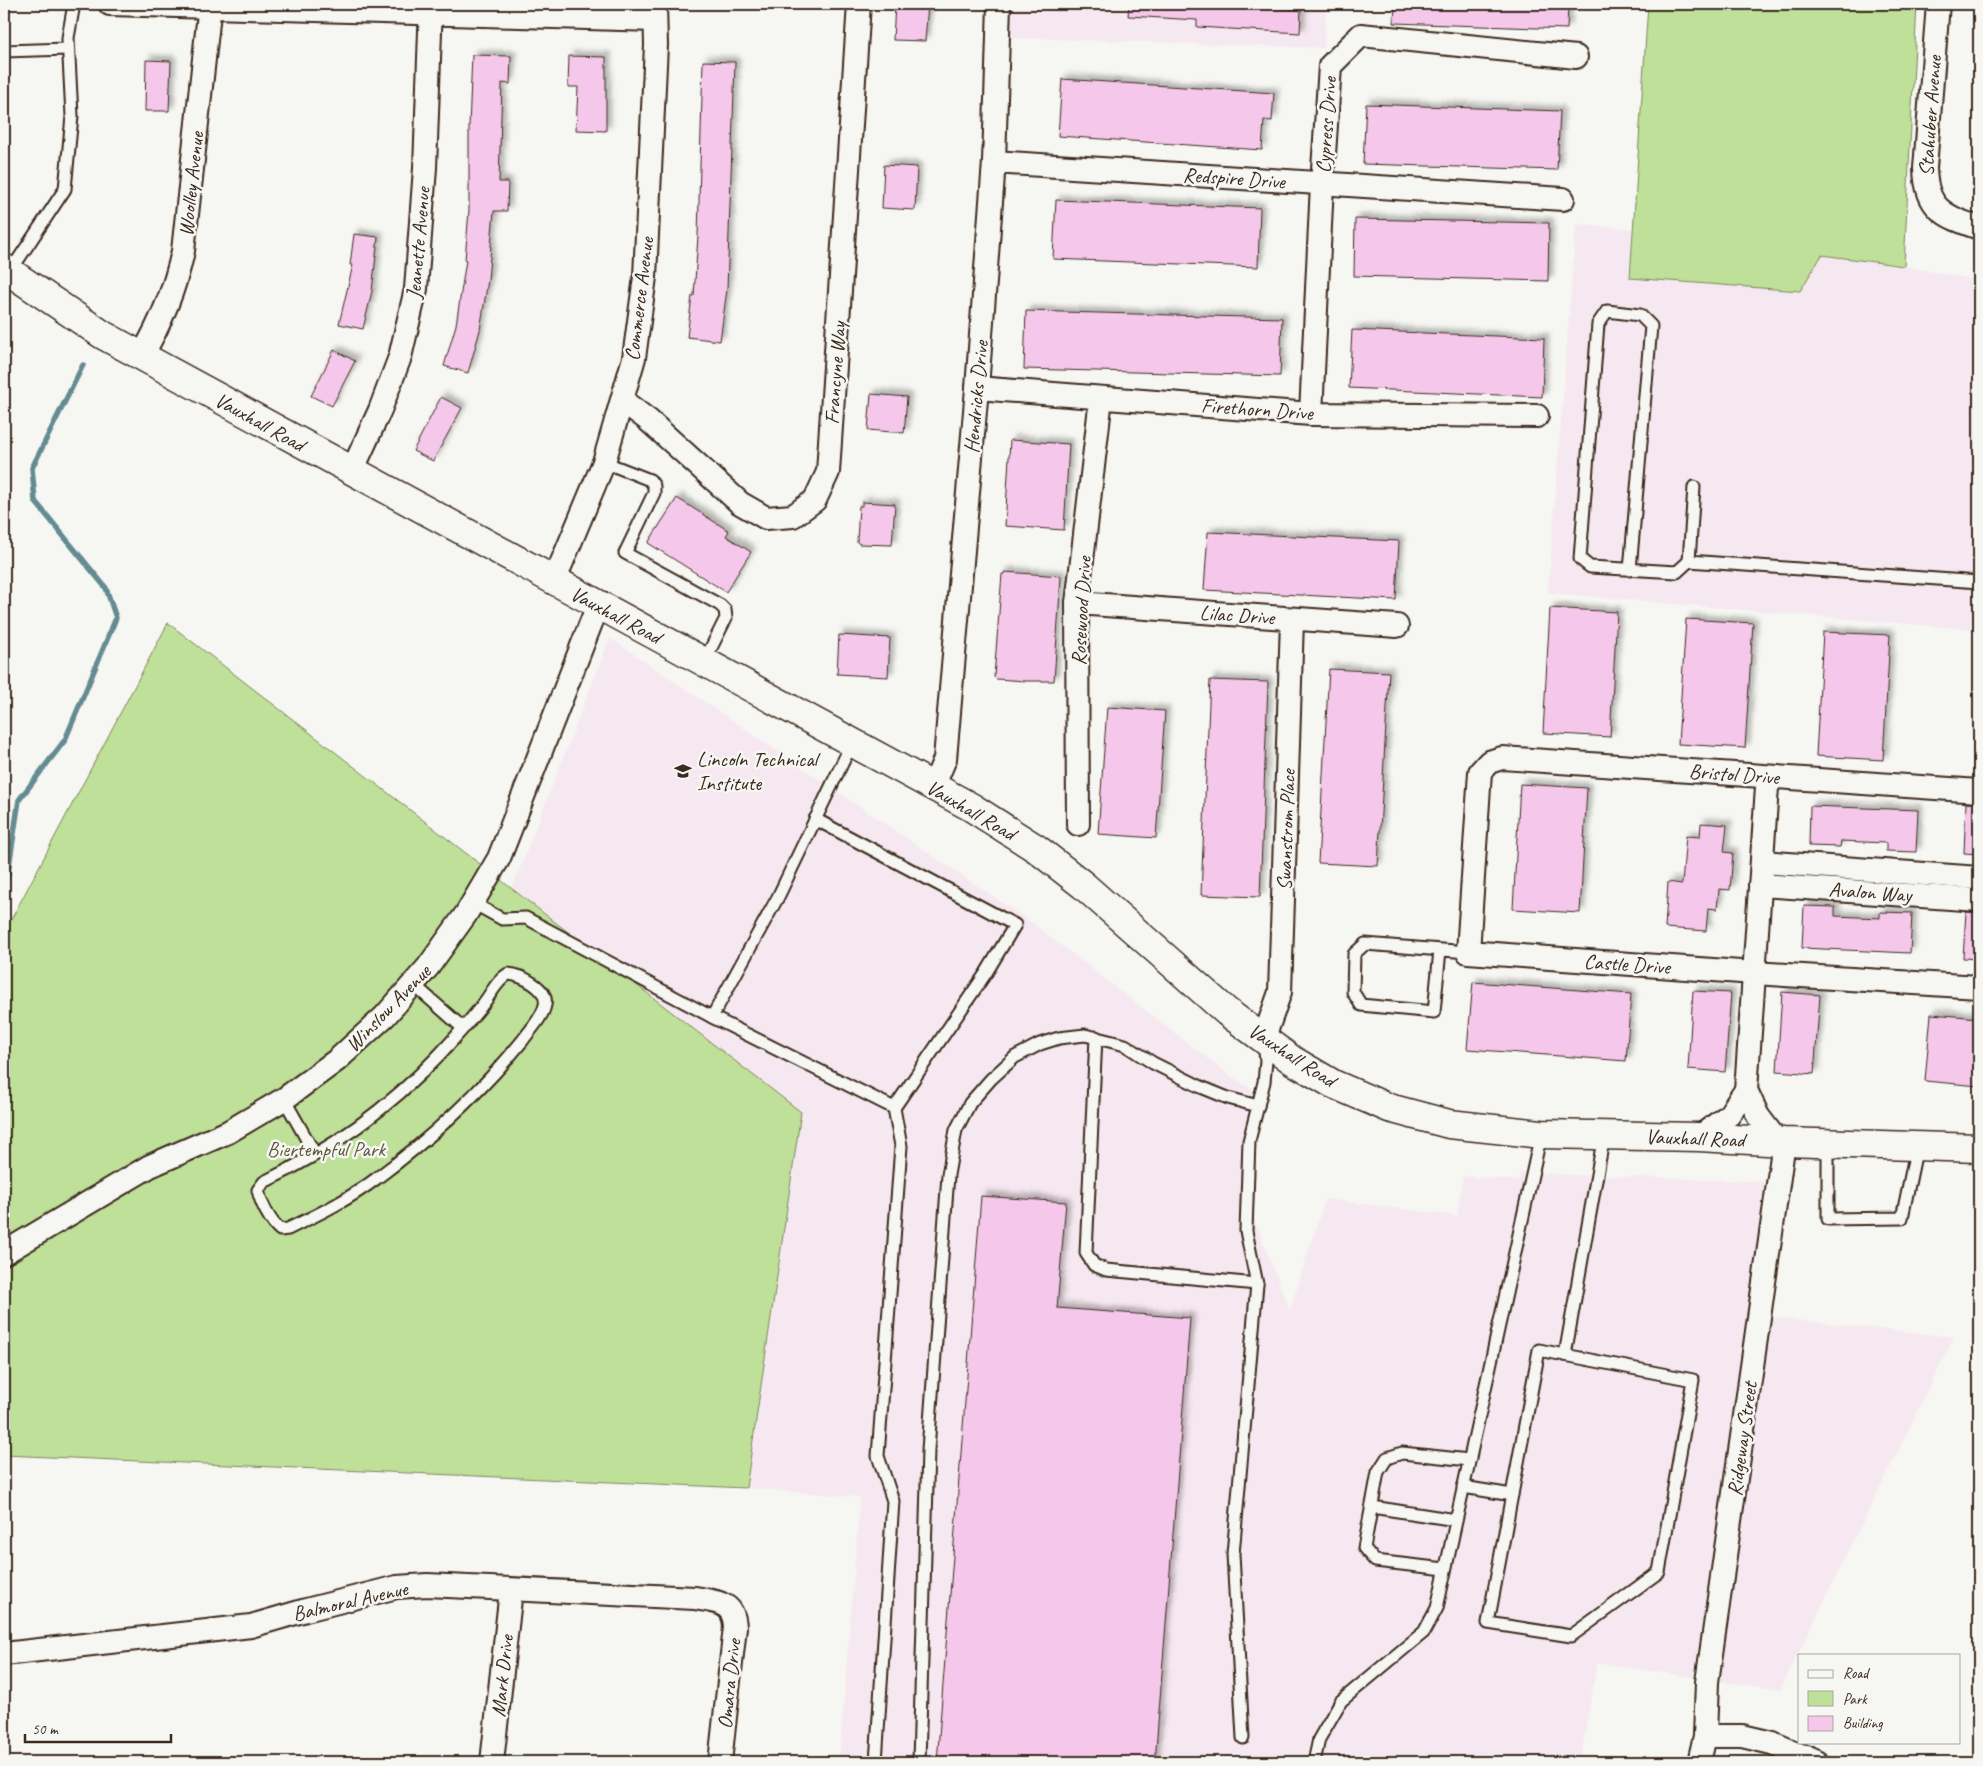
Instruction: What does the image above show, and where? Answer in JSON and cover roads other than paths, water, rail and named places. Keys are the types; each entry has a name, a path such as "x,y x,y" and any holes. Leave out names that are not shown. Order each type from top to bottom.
{"street":[{"path":"110,4 655,12"},
{"name":"Francyne Way","path":"623,401 648,420 740,503 766,518 792,516 815,500 828,472 859,4"},
{"name":"Hendricks Drive","path":"933,787 945,759 977,388 994,162 999,4"},
{"name":"Stahuber Avenue","path":"1938,4 1925,186 1932,201 1941,212 1951,219 1979,228"},
{"name":"Woolley Avenue","path":"141,357 167,308 177,280 183,251 210,5"},
{"name":"Jeanette Avenue","path":"352,471 380,410 400,357 416,289 424,177 431,8"},
{"name":"Commerce Avenue","path":"554,581 604,462 634,358 645,277 656,45 655,12"},
{"name":"Cypress Drive","path":"1310,414 1330,66 1361,35 1576,57"},
{"name":"Redspire Drive","path":"994,162 1563,199"},
{"name":"Vauxhall Road","path":"7,270 103,335 141,357 971,808 1037,849 1083,885 1226,1012 1292,1060 1333,1084 1389,1108 1448,1124 1541,1134 1699,1137 1781,1142 1979,1148"},
{"name":"Firethorn Drive","path":"977,388 1310,414 1537,416"},
{"name":"Rosewood Drive","path":"1078,824 1077,603 1101,398"},
{"name":"Lilac Drive","path":"1077,603 1292,620 1397,626"},
{"name":"Winslow Avenue","path":"4,1253 150,1166 228,1132 284,1099 337,1060 385,1016 428,967 473,903 498,858 598,605"},
{"name":"Swanstrom Place","path":"1264,1038 1280,992 1292,620"},
{"name":"Bristol Drive","path":"1468,952 1480,772 1489,762 1502,758 1979,792"},
{"path":"1773,777 1767,788 1746,1090 1758,1116 1781,1142"},
{"name":"Avalon Way","path":"1762,862 1979,878"},
{"name":"Avalon Way","path":"1760,885 1979,900"},
{"name":"Castle Drive","path":"1468,952 1979,987"},
{"path":"1699,1137 1729,1115 1746,1090"},
{"name":"Ridgeway Street","path":"1699,1762 1705,1736 1708,1682 1781,1142"},
{"name":"Balmoral Avenue","path":"4,1654 251,1626 397,1587 427,1585 695,1598 716,1602 728,1607"},
{"name":"Mark Drive","path":"492,1762 511,1590"},
{"name":"Omara Drive","path":"720,1762 735,1627 734,1616 728,1607"},
{"path":"1705,1736 1742,1736 1772,1743 1817,1762"}],"lane":[{"path":"7,270 65,189 72,116 68,38 74,4"},
{"path":"4,51 68,48"},
{"path":"1630,570 1651,326 1640,315 1607,311 1598,324 1580,559 1590,567 1630,570 1677,572 1689,561 1694,487"},
{"path":"604,462 650,480 654,486 654,493 625,554 720,604 725,610 726,618 704,662"},
{"path":"1689,561 1979,582"},
{"path":"712,1017 778,897 852,742"},
{"path":"816,819 1015,925 986,973 894,1108 901,1146 878,1456 893,1501 876,1762"},
{"path":"473,903 502,920 526,918 712,1017 894,1108"},
{"path":"1440,950 1434,1012 1361,1006 1353,992 1354,954 1365,944 1468,952"},
{"path":"508,974 517,975 542,990 546,998 545,1006 532,1028 508,1059 448,1120 376,1179 338,1204 288,1229 280,1230 274,1224 259,1197 258,1190 264,1182 315,1154 362,1123 403,1090 440,1055 463,1028 501,978 508,974"},
{"path":"413,984 463,1028"},
{"path":"919,1762 928,1450 948,1175 956,1130 970,1103 990,1079 1015,1057 1040,1044 1060,1038 1085,1035 1125,1044 1152,1062 1228,1098 1258,1106"},
{"path":"1096,1037 1086,1253 1094,1265 1106,1270 1257,1284"},
{"path":"1243,1738 1232,1554 1257,1284 1246,1231 1249,1141 1258,1106 1266,1061 1264,1038"},
{"path":"284,1099 315,1154"},
{"path":"1314,1762 1319,1739 1342,1701 1424,1632 1437,1608 1541,1134"},
{"path":"1565,1354 1604,1135"},
{"path":"1828,1143 1828,1219 1902,1218 1917,1146"},
{"path":"1539,1350 1565,1354 1693,1380 1659,1572 1571,1636 1488,1623 1539,1350"},
{"path":"1445,1569 1374,1561 1364,1548 1378,1472 1387,1458 1402,1453 1469,1460"},
{"path":"1463,1487 1512,1495"},
{"path":"1372,1507 1456,1520"}],"waterway":[{"path":"4,899 19,800 65,740 116,618 106,588 35,501 32,468 83,365"}],"place":[{"name":"Lincoln Technical Institute","path":"683,771"}],"park label":[{"name":"Biertempful Park","path":"326,1149"}]}
